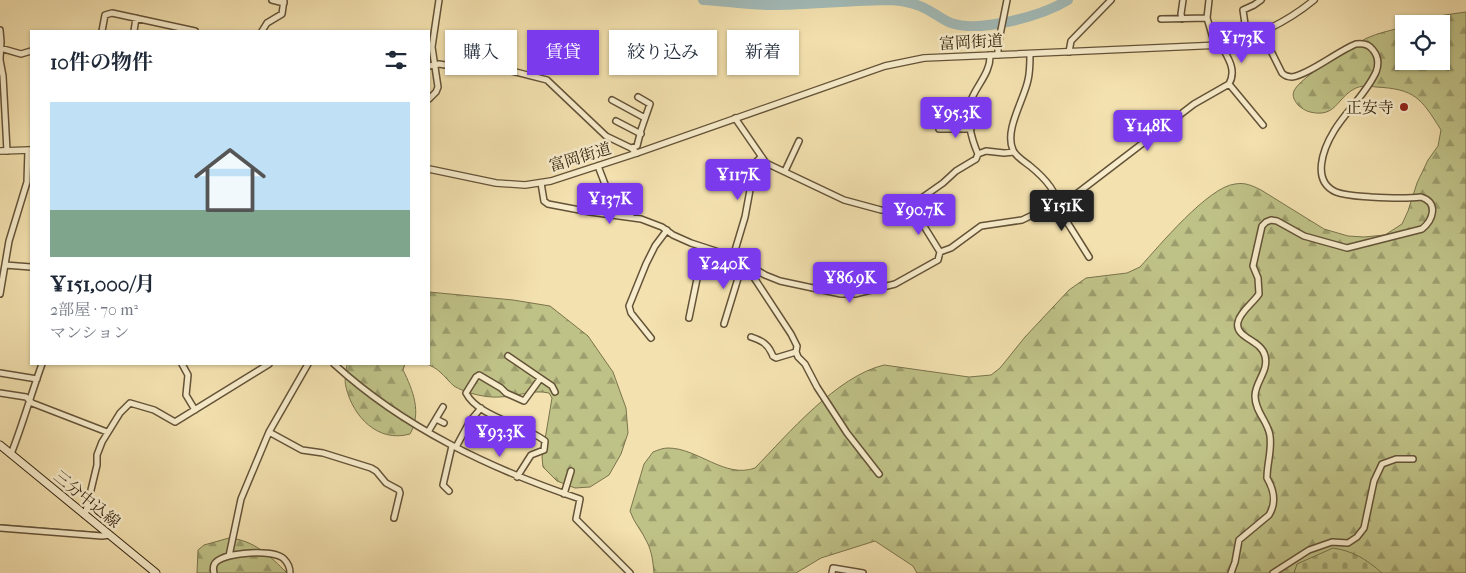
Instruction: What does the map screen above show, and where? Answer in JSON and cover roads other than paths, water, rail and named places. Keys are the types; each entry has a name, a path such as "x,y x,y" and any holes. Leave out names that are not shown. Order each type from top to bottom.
{"main road":[{"name":"三分中込線","path":"0,445 156,573"}],"street":[{"path":"263,30 267,23 282,14 284,1 272,0"},
{"path":"430,98 438,87 431,66 439,0"},
{"path":"998,55 998,44 1007,0"},
{"path":"1069,52 1071,41 1111,0"},
{"path":"1182,19 1183,0"},
{"path":"940,252 951,248 981,226 1022,220 1075,195 1194,104 1229,84 1233,70 1218,45 1207,18 1209,0"},
{"path":"1247,38 1243,10 1261,0"},
{"name":"富岡街道","path":"430,169 496,183 516,185 542,182 562,178 598,166 884,66 924,58 1218,45 1262,33 1283,23 1314,0"},
{"path":"102,30 104,18 108,13 190,30"},
{"path":"134,30 136,18"},
{"path":"1161,19 1207,18"},
{"path":"0,30 0,59 3,76 7,151"},
{"path":"1231,573 1236,562 1239,540 1269,514 1274,499 1272,486 1267,478 1271,456 1270,435 1258,411 1255,396 1256,388 1265,368 1266,358 1262,347 1243,336 1238,330 1237,323 1259,294 1258,278 1253,266 1262,226 1271,220 1277,221 1310,238 1329,242 1341,248 1352,248 1422,229 1428,224 1433,214 1432,206 1426,199 1421,197 1375,197 1342,194 1332,189 1322,178 1321,170 1324,153 1333,132 1376,71 1378,61 1373,49 1365,44 1356,44 1300,74 1290,77 1282,72 1262,33"},
{"path":"0,48 21,54 30,51"},
{"path":"1030,54 1028,81 1013,119 1011,142 1014,152 1041,177 1054,193 1057,206 1089,257"},
{"path":"907,211 956,171 976,159 978,154 970,129 971,99 985,74 990,61 990,55"},
{"path":"431,66 451,65 476,70 508,70 547,80 606,136 631,148 636,153"},
{"path":"1229,84 1263,124"},
{"path":"631,148 637,146 650,104 638,97"},
{"path":"612,100 645,118"},
{"path":"542,182 544,201 548,204 641,219 666,230 682,240 733,257 765,276 780,281 848,295 867,292 901,282 920,268 938,260 940,252 922,223 907,211 874,209 844,200 766,163 734,118"},
{"path":"616,121 641,134"},
{"path":"939,129 970,129"},
{"path":"785,172 799,141"},
{"path":"0,151 30,150 27,182 9,241 0,294"},
{"path":"978,154 986,151 1014,152"},
{"path":"733,257 745,217 756,163 761,157"},
{"path":"598,166 608,192 630,198 631,217"},
{"path":"651,338 631,313 629,306 649,258 666,230"},
{"path":"689,318 707,249"},
{"path":"724,324 743,262"},
{"path":"743,262 791,334 798,357 805,364 828,405 879,474"},
{"path":"4,265 30,267"},
{"path":"752,337 763,341 776,358 796,352"},
{"path":"508,356 552,386 555,392"},
{"path":"10,454 27,412 29,400 42,365"},
{"path":"183,365 188,375 186,396 194,410"},
{"path":"85,515 97,465 97,454 107,432 120,413 130,403 154,410 175,422 267,365"},
{"path":"229,556 241,499 269,432 307,365"},
{"path":"335,365 367,393 454,447 517,477 580,499 576,520 630,573"},
{"path":"0,373 37,379"},
{"path":"517,477 531,455 544,450 544,441 481,408 466,393 479,375 506,393 524,401 540,379"},
{"path":"0,393 26,397 32,403 107,432"},
{"path":"428,432 443,407"},
{"path":"450,491 442,485 454,447 470,421 481,408"},
{"path":"436,419 444,423"},
{"path":"269,432 302,450 323,453 376,471 386,483 400,492 394,518"},
{"path":"1273,573 1309,550 1332,542 1348,543 1357,537 1364,528 1374,481 1382,464 1396,459 1413,458"},
{"path":"564,494 571,471"},
{"path":"0,528 102,536 110,535"},
{"path":"214,573 216,562 229,556 261,553 278,555 284,558 290,573"},
{"path":"832,573 833,568 862,573"}],"waterway":[{"path":"703,0 771,5 892,0 920,6 951,23 963,26 978,26 1011,21 1043,12 1068,0"},
{"path":"0,525 100,533"}],"place":[{"name":"正安寺","path":"1404,107"}]}
